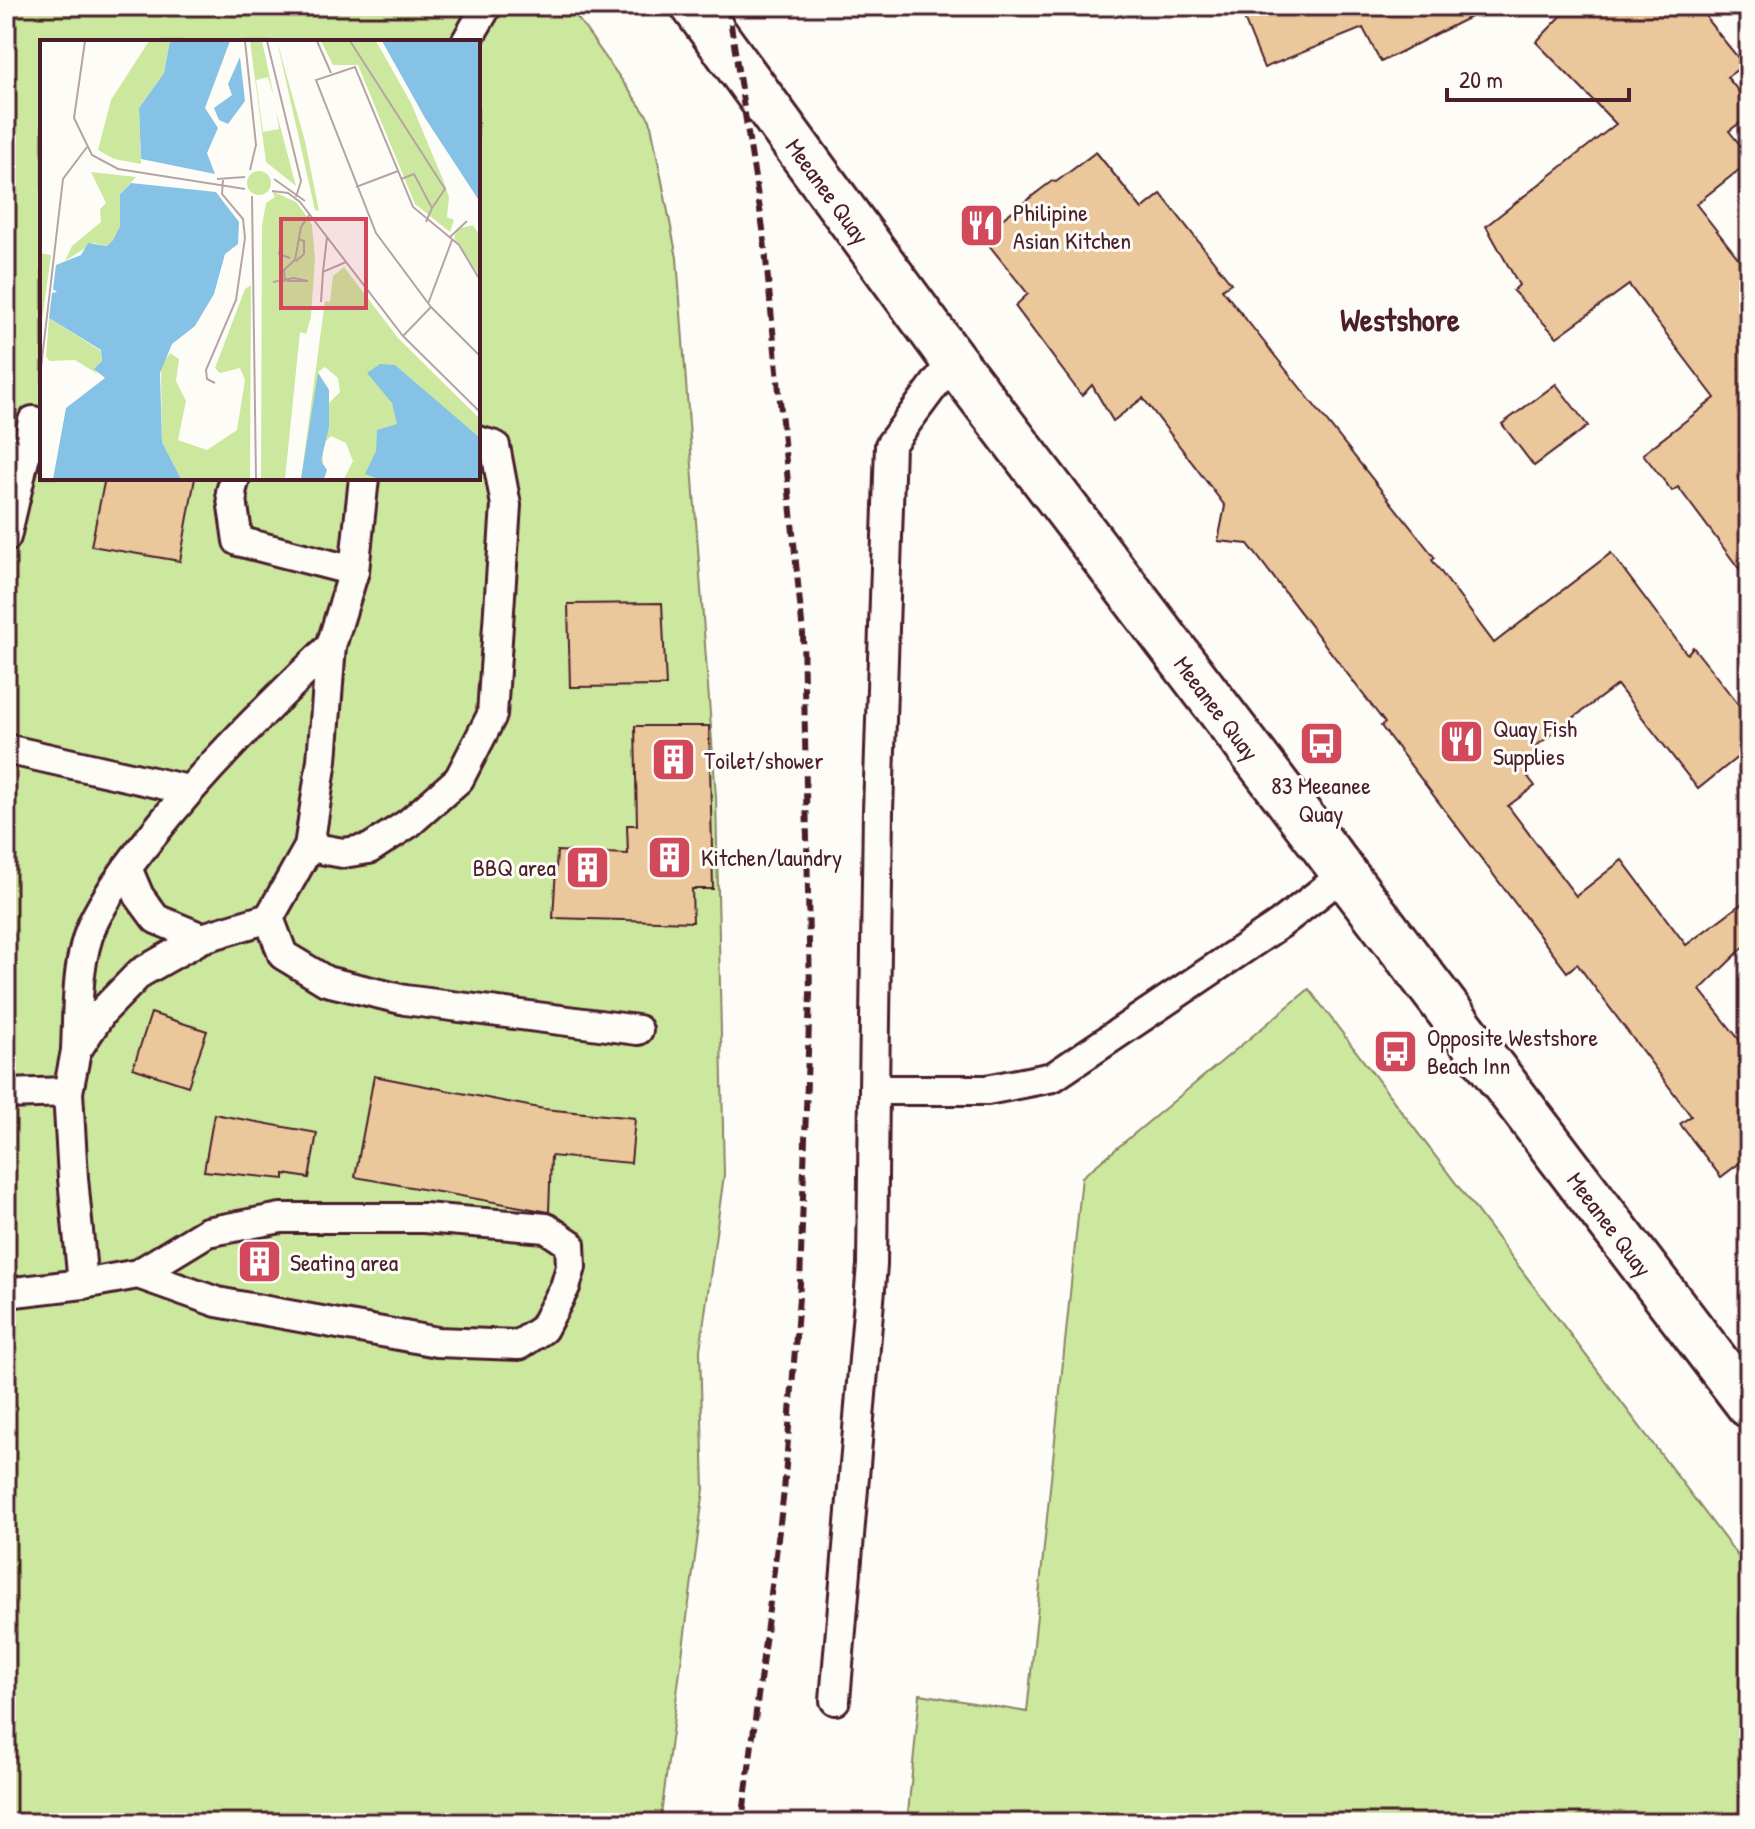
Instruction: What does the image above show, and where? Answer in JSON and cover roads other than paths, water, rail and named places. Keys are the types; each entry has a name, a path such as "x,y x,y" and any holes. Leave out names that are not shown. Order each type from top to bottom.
{"main road":[{"name":"Meeanee Quay","path":"694,6 953,360 1749,1405"}],"lane":[{"path":"467,40 487,6"},
{"path":"835,1700 872,1265 878,811 890,445 953,360"},
{"path":"6,537 33,421"},
{"path":"309,847 343,853 369,849 409,823 459,779 492,715 506,505 495,446 480,442"},
{"path":"234,480 231,492 238,541 354,571"},
{"path":"76,1051 102,1012 140,973 202,938 269,918 309,847 322,760 331,646 354,571 364,480"},
{"path":"83,1284 68,1092 76,1051 81,969 93,924 127,868 188,790 232,742 331,646"},
{"path":"6,749 188,790"},
{"path":"127,868 139,896 156,919 202,938"},
{"path":"874,1090 987,1090 1053,1077 1280,924 1343,875"},
{"path":"269,918 283,955 326,981 405,1000 638,1030"},
{"path":"6,1094 68,1092"},
{"path":"6,1293 138,1274 207,1232 281,1218 424,1218 546,1228 570,1244 571,1267 565,1287 543,1329 519,1345 437,1342 217,1302 138,1274"}],"railway":[{"path":"728,6 763,229 803,634 810,994 800,1284 784,1491 742,1823"}],"place":[{"name":"Philipine Asian Kitchen","path":"982,226"},
{"name":"Quay Fish Supplies","path":"1462,742"},
{"name":"83 Meeanee Quay","path":"1321,743"},
{"name":"Toilet/shower","path":"673,760"},
{"name":"Kitchen/laundry","path":"670,857"},
{"name":"BBQ area","path":"587,867"},
{"name":"Opposite Westshore Beach Inn","path":"1396,1051"},
{"name":"Seating area","path":"259,1262"}],"district":[{"name":"Westshore","path":"1400,319"}]}
